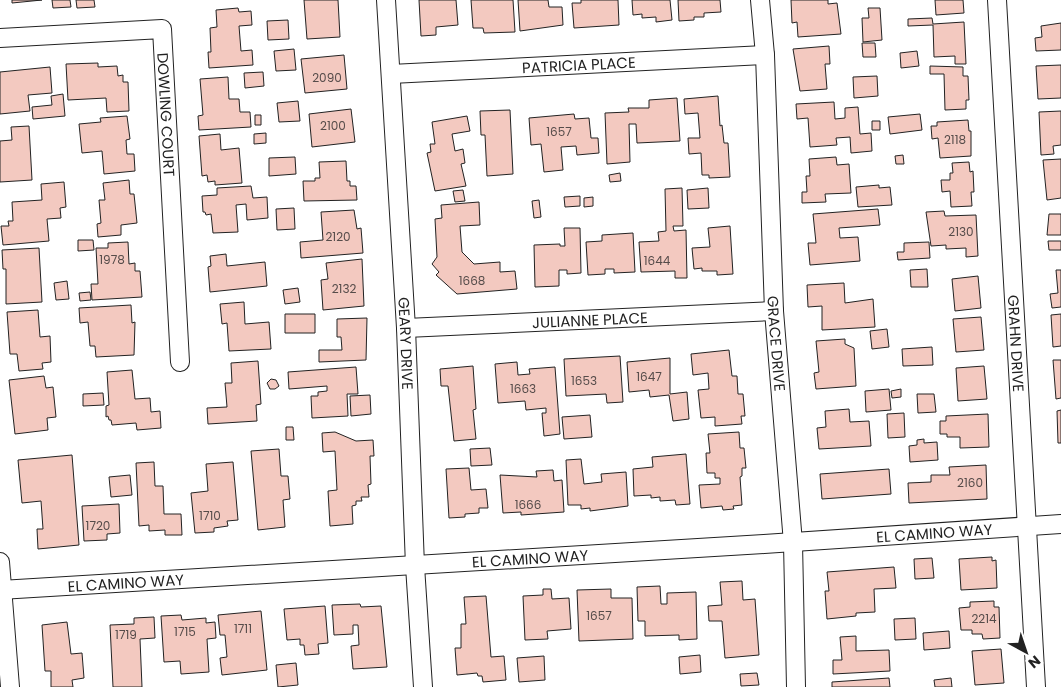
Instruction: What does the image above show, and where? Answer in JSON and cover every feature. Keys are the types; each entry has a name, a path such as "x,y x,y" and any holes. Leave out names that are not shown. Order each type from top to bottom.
{"street":[{"name":"GEARY DRIVE","path":"386,0 406,328 415,566 423,687"},
{"name":"GRACE DRIVE","path":"760,0 765,55 774,311 793,543 796,687"},
{"name":"GRAHN DRIVE","path":"997,0 1036,687"},
{"name":"DOWLING COURT","path":"0,38 162,29 180,362"},
{"name":"PATRICIA PLACE","path":"391,74 765,55"},
{"name":"JULIANNE PLACE","path":"406,328 774,311"},
{"name":"EL CAMINO WAY","path":"1,590 793,543 1061,524"},
{"path":"0,562 10,687"}],"building":[{"path":"12,0 42,0 12,3"},
{"path":"52,0 70,0 71,7 53,8"},
{"path":"76,0 94,0 95,7 77,8"},
{"path":"304,0 338,0 340,37 307,39"},
{"path":"419,0 456,0 458,25 436,27 436,35 421,36"},
{"path":"471,0 513,0 515,32 484,33 483,28 473,28"},
{"path":"518,0 548,0 549,7 562,7 563,25 520,31"},
{"path":"581,0 618,0 619,25 574,28 572,3 581,3"},
{"path":"632,0 670,0 672,20 656,22 656,17 642,18 642,14 633,15"},
{"path":"678,0 720,0 721,12 704,13 704,17 694,17 694,20 679,21"},
{"path":"791,0 828,0 828,4 837,3 841,34 798,37 797,22 792,23"},
{"path":"935,0 963,0 964,13 936,15"},
{"path":"238,8 239,12 251,11 252,25 239,26 241,51 252,50 253,65 209,68 208,52 211,52 210,28 217,27 216,10"},
{"path":"868,8 880,8 882,40 863,42 862,18 869,18"},
{"path":"932,18 933,24 964,22 966,64 955,64 955,56 934,57 933,25 908,26 908,19"},
{"path":"288,20 289,39 268,40 267,21"},
{"path":"1061,23 1061,50 1036,51 1035,38 1042,37 1041,26"},
{"path":"862,43 875,43 876,57 863,57"},
{"path":"829,46 830,64 825,64 827,89 800,91 793,49"},
{"path":"294,49 296,70 276,71 274,51"},
{"path":"917,51 919,66 901,68 900,53"},
{"path":"344,55 347,89 305,93 301,59"},
{"path":"98,63 98,67 117,66 118,76 123,75 123,82 128,82 129,111 107,112 106,98 68,100 66,64"},
{"path":"1061,65 1061,98 1038,99 1036,66"},
{"path":"930,66 963,67 963,76 968,76 969,100 966,100 966,109 945,110 944,74 930,74"},
{"path":"50,67 52,93 28,95 30,111 0,114 0,72"},
{"path":"263,72 264,86 245,88 244,73"},
{"path":"877,76 878,96 854,98 853,77"},
{"path":"228,77 229,99 239,99 240,112 250,112 251,127 199,130 198,116 203,115 200,79"},
{"path":"63,94 65,116 33,119 32,107 52,105 51,96"},
{"path":"718,96 720,126 722,125 724,143 728,143 730,177 709,178 709,175 702,175 701,153 689,154 688,138 700,138 698,113 685,114 684,99"},
{"path":"677,98 680,141 637,143 636,124 629,124 630,162 607,164 605,113 629,112 628,108 649,108 649,100"},
{"path":"298,101 300,121 279,122 277,103"},
{"path":"834,102 835,119 845,118 845,108 858,107 860,134 871,133 872,151 851,153 850,137 836,138 837,145 810,147 808,118 797,119 796,104"},
{"path":"351,109 355,142 312,147 309,114"},
{"path":"510,110 513,174 487,176 485,135 481,135 480,111"},
{"path":"1061,111 1061,145 1053,146 1054,154 1041,155 1039,112"},
{"path":"574,114 575,119 589,118 591,138 598,138 599,153 577,155 576,146 561,147 563,170 544,172 541,144 531,145 529,118"},
{"path":"920,114 922,130 890,134 888,117"},
{"path":"255,115 261,115 261,125 255,125"},
{"path":"127,116 130,139 126,140 127,154 134,154 135,171 104,174 102,151 82,153 79,124 101,122 100,118"},
{"path":"467,116 470,131 452,134 455,151 463,149 465,163 461,164 466,186 435,191 427,153 431,152 430,144 435,144 432,122"},
{"path":"968,120 969,131 971,131 971,156 940,158 938,138 932,139 931,126 937,126 937,122"},
{"path":"872,121 880,121 880,130 872,130"},
{"path":"29,126 32,180 0,182 0,141 12,140 11,127"},
{"path":"266,133 266,143 254,144 254,134"},
{"path":"220,134 221,150 239,148 242,183 215,185 215,181 208,182 207,175 202,176 199,136"},
{"path":"903,155 904,164 896,164 895,156"},
{"path":"295,157 296,174 269,176 269,158"},
{"path":"836,157 837,165 849,164 851,193 825,194 826,202 802,203 802,192 807,192 806,176 810,176 809,159"},
{"path":"1061,159 1061,198 1047,200 1043,160"},
{"path":"346,161 347,181 350,181 350,186 356,186 357,200 304,201 303,181 315,181 315,178 320,178 319,162"},
{"path":"969,162 970,172 973,171 974,192 971,192 972,206 951,207 950,191 942,192 941,180 950,180 950,173 953,173 952,163"},
{"path":"620,173 621,181 610,182 609,175"},
{"path":"129,180 130,194 134,194 137,223 121,225 121,235 98,237 97,224 101,223 99,200 105,200 103,183"},
{"path":"64,182 66,207 60,208 61,218 47,219 49,241 3,245 1,226 9,226 8,221 13,221 12,202 42,200 41,184"},
{"path":"879,185 879,188 890,187 892,205 858,207 856,187"},
{"path":"251,186 253,198 267,197 268,218 247,220 246,204 236,205 238,232 213,233 211,214 206,215 203,212 202,196 217,195 217,188"},
{"path":"682,188 683,226 673,226 674,231 686,230 687,278 675,278 675,271 641,272 639,242 659,241 658,232 666,231 665,189"},
{"path":"708,188 709,208 688,209 687,190"},
{"path":"463,190 465,201 455,202 453,191"},
{"path":"580,196 580,206 565,207 564,197"},
{"path":"593,197 593,206 584,207 584,198"},
{"path":"539,200 541,217 534,218 532,201"},
{"path":"479,202 480,225 460,226 462,252 474,264 500,262 500,272 515,271 517,289 457,294 436,275 439,272 432,264 437,257 435,219 442,218 441,205"},
{"path":"294,208 295,229 277,230 276,209"},
{"path":"878,209 880,225 839,228 840,238 858,237 860,261 810,265 808,243 816,243 813,214"},
{"path":"354,210 357,229 361,228 363,253 301,258 300,242 323,240 321,212"},
{"path":"944,211 945,216 976,215 978,256 966,257 966,248 946,249 946,245 931,246 926,212"},
{"path":"1049,214 1061,214 1061,235 1047,235"},
{"path":"730,226 733,274 717,275 717,271 702,271 702,268 694,269 692,248 710,247 708,228"},
{"path":"564,228 580,228 581,273 567,274 567,270 559,270 559,286 535,287 534,245 560,244 560,246 565,246"},
{"path":"633,233 635,272 614,273 614,269 605,269 605,274 588,275 586,242 602,241 602,235"},
{"path":"78,240 93,240 94,250 78,251"},
{"path":"1048,241 1061,241 1061,250 1049,250"},
{"path":"128,242 129,264 135,263 135,271 140,271 142,297 92,300 91,284 98,284 96,248 108,248 108,243"},
{"path":"929,242 930,258 898,260 897,252 904,252 904,243"},
{"path":"39,248 42,302 6,304 6,269 3,269 2,250"},
{"path":"226,254 227,266 265,262 267,286 210,292 208,267 211,266 210,256"},
{"path":"362,259 364,306 323,310 321,280 328,279 326,263"},
{"path":"927,269 928,287 911,287 910,270"},
{"path":"1056,270 1061,270 1061,307 1052,308 1050,294 1058,293"},
{"path":"978,276 981,308 955,311 952,279"},
{"path":"67,281 69,299 56,300 54,283"},
{"path":"844,283 845,303 873,299 875,327 822,330 822,306 808,307 807,285"},
{"path":"298,288 300,302 285,304 283,290"},
{"path":"90,292 91,300 80,301 79,293"},
{"path":"244,302 245,324 269,322 271,349 229,351 227,323 222,324 220,304"},
{"path":"131,305 132,323 135,322 134,355 96,357 95,346 90,346 88,322 80,323 79,308"},
{"path":"38,310 40,337 50,336 51,362 42,363 43,369 19,371 17,354 10,354 7,312"},
{"path":"285,314 315,314 315,333 285,333"},
{"path":"1061,314 1061,346 1053,347 1051,315"},
{"path":"981,317 984,350 956,352 953,319"},
{"path":"367,318 366,360 319,362 319,350 342,350 341,337 337,337 337,319"},
{"path":"887,329 889,347 872,349 870,331"},
{"path":"845,339 845,344 854,348 856,386 816,389 814,373 819,372 816,341"},
{"path":"932,347 933,365 903,366 902,349"},
{"path":"729,350 732,376 737,376 738,394 743,394 745,416 741,416 742,424 715,426 715,417 701,418 698,390 709,389 708,373 693,375 691,354"},
{"path":"620,356 623,402 607,403 606,394 566,396 564,359"},
{"path":"670,358 670,394 687,392 689,419 673,421 669,395 650,397 649,390 629,392 627,362"},
{"path":"1053,360 1061,360 1061,398 1056,399"},
{"path":"258,361 261,404 256,405 257,421 208,424 207,408 227,407 225,383 232,383 231,363"},
{"path":"517,362 518,375 530,374 529,369 555,367 560,434 544,436 542,413 546,413 546,408 526,410 525,401 498,403 495,364"},
{"path":"473,366 476,409 473,410 476,439 454,441 448,386 441,386 440,369"},
{"path":"984,366 987,399 958,401 956,368"},
{"path":"356,367 358,394 347,394 348,416 312,418 311,396 318,396 318,392 327,391 327,386 289,389 288,372"},
{"path":"132,370 135,399 150,398 151,412 160,411 161,428 137,430 136,423 112,425 108,416 106,417 106,406 109,405 107,372"},
{"path":"44,376 46,388 53,387 56,417 47,418 48,430 15,434 9,380"},
{"path":"271,379 276,380 279,386 275,389 270,389 267,383"},
{"path":"889,389 891,410 866,412 865,391"},
{"path":"901,389 901,397 892,398 891,391"},
{"path":"103,393 104,405 83,406 83,394"},
{"path":"917,394 934,394 936,412 918,413"},
{"path":"370,395 371,414 351,416 350,396"},
{"path":"849,409 850,422 869,421 871,446 819,449 817,428 826,427 825,411"},
{"path":"1061,410 1061,443 1058,443 1057,411"},
{"path":"904,413 905,437 888,438 887,414"},
{"path":"988,414 989,447 960,448 960,437 947,437 947,434 940,434 940,421 946,421 946,416"},
{"path":"590,415 592,437 564,439 562,417"},
{"path":"286,427 293,427 294,440 286,440"},
{"path":"335,432 356,441 373,440 374,456 370,456 371,484 368,485 369,497 361,497 362,501 356,501 356,505 352,506 353,524 330,526 328,491 337,490 335,451 323,452 322,433"},
{"path":"739,432 740,448 744,448 746,468 742,468 742,476 740,477 742,505 733,506 734,509 723,510 722,506 701,508 699,485 720,484 720,478 715,478 715,473 707,473 706,453 710,453 708,434"},
{"path":"924,439 924,443 937,442 938,460 910,462 909,446 917,445 917,440"},
{"path":"490,448 492,465 471,466 470,449"},
{"path":"279,449 281,476 288,476 290,499 283,500 285,527 258,530 251,451"},
{"path":"686,454 690,504 676,505 675,500 660,501 660,497 651,498 651,495 634,496 633,469 653,467 652,457"},
{"path":"72,455 79,545 38,549 37,529 43,529 41,501 22,503 18,460"},
{"path":"581,459 584,484 602,482 601,474 626,472 628,506 590,511 590,508 581,509 581,505 568,505 566,460"},
{"path":"154,462 155,486 163,486 164,514 181,514 182,535 165,535 165,530 149,531 149,525 139,526 136,463"},
{"path":"233,462 238,520 227,521 228,526 214,528 214,532 195,533 191,493 208,491 206,464"},
{"path":"986,465 987,499 909,503 908,483 931,482 931,475 950,475 949,467"},
{"path":"469,468 471,490 486,489 488,508 479,508 479,513 465,514 465,517 449,518 446,469"},
{"path":"889,469 891,494 822,499 820,474"},
{"path":"553,470 554,481 562,480 564,512 521,515 521,512 503,513 500,475 537,477 536,471"},
{"path":"130,475 132,495 111,497 109,477"},
{"path":"119,504 120,533 107,534 107,540 84,541 82,506"},
{"path":"992,557 992,561 996,560 997,588 961,590 959,559"},
{"path":"932,558 934,578 915,579 914,559"},
{"path":"894,567 896,588 874,589 875,612 856,613 856,616 827,619 825,591 829,591 827,572"},
{"path":"742,581 743,600 755,599 759,655 725,658 722,621 709,621 708,606 722,605 720,582"},
{"path":"660,586 661,604 667,604 667,593 696,592 697,639 679,640 679,635 645,636 645,621 638,621 637,587"},
{"path":"543,589 551,589 552,599 569,598 571,629 547,631 548,639 525,640 523,596 543,595"},
{"path":"611,589 611,598 632,598 633,639 579,641 577,590"},
{"path":"486,596 491,657 504,656 506,680 483,682 482,676 478,676 477,673 457,675 455,648 461,648 461,624 466,624 464,597"},
{"path":"994,601 994,607 999,607 1000,638 983,639 982,634 972,634 972,630 961,630 959,608 970,607 970,602"},
{"path":"360,604 361,607 381,606 387,667 353,669 351,646 359,645 358,625 353,625 353,634 334,635 332,605"},
{"path":"325,606 328,643 318,644 319,654 305,655 304,645 300,645 300,639 287,640 284,609"},
{"path":"261,611 267,670 222,675 220,658 227,657 225,635 220,635 218,615"},
{"path":"181,615 182,620 206,618 206,623 215,622 216,638 207,639 209,672 181,674 180,661 164,662 161,616"},
{"path":"154,617 155,638 140,639 142,687 113,687 110,625 134,624 134,618"},
{"path":"915,618 916,639 895,640 894,619"},
{"path":"67,622 71,654 82,653 84,678 72,680 73,687 51,687 51,671 45,671 42,625"},
{"path":"949,631 950,648 924,650 923,633"},
{"path":"856,636 856,651 889,650 890,671 833,674 833,660 842,660 840,637"},
{"path":"1001,649 1004,683 975,685 972,651"},
{"path":"700,655 701,672 680,674 679,657"},
{"path":"544,656 545,680 519,682 517,658"},
{"path":"296,663 298,685 278,687 276,665"},
{"path":"757,673 759,685 741,686 740,674"},
{"path":"889,678 890,687 832,687 832,682"},
{"path":"951,678 952,687 935,687 934,680"}]}
